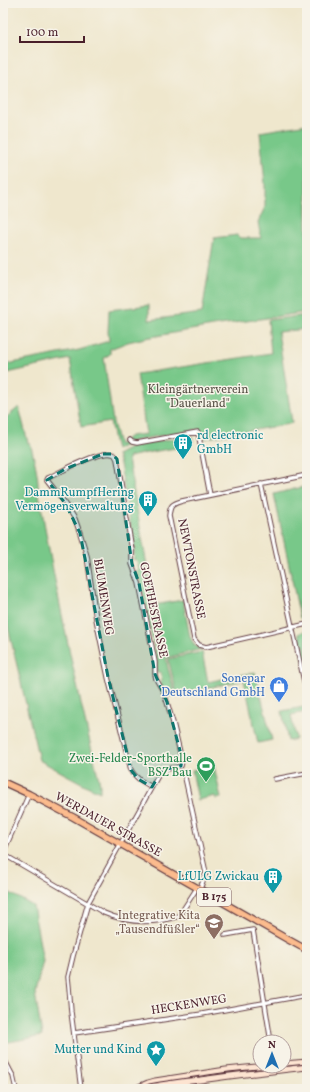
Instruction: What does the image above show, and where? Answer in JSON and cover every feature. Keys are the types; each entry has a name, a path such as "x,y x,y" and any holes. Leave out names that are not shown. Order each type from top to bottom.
{"main road":[{"name":"WERDAUER STRASSE","path":"3,782 29,794 121,844 307,950"},
{"path":"292,1063 307,1062"},
{"path":"146,1089 156,1085 226,1070 252,1067"},
{"path":"292,1067 307,1067"},
{"path":"134,1089 148,1083 156,1085 252,1071"}],"street":[{"path":"130,440 137,443 198,432 210,495"},
{"name":"BLUMENWEG","path":"115,455 103,454 93,457 65,469 47,480 65,503 75,519 87,556 96,619 106,671 131,770 138,779 152,787"},
{"name":"GOETHESTRASSE","path":"81,1089 68,977 88,903 162,770 179,767 182,764 167,702 156,679 155,662 139,583 134,573 132,564 130,538 118,464 115,455"},
{"name":"NEWTONSTRASSE","path":"292,627 206,647 199,644 194,639 170,516 170,508 173,504 182,501 307,475"},
{"path":"261,484 307,695"},
{"path":"292,627 307,624"},
{"path":"29,794 3,854 110,916 147,923 168,920 179,916 199,888 206,872 184,773"},
{"path":"275,780 307,773"},
{"path":"225,935 253,930 269,1034"},
{"path":"307,956 307,964"},
{"name":"HECKENWEG","path":"74,1033 202,1014 307,995"},
{"path":"3,1057 13,1076 16,1089"}],"highlighted area":[{"path":"103,454 112,454 117,459 132,564 139,583 155,674 167,702 182,758 181,766 162,770 152,787 138,779 131,770 108,677 80,533 65,503 47,480 65,469"}],"green space":[{"name":"Kleingärtnerverein \"Dauerland\"","path":"307,124 307,312 145,338 128,342 110,349 110,354 104,358 113,422 119,445 130,436 146,434 137,374 271,353 268,320 307,315 307,329 278,332 292,422 289,424 202,439 200,429 130,442 116,450 110,422 81,427 70,359 3,374 3,365 79,350 109,341 109,310 149,305 149,320 202,313 214,238 237,235 240,238 261,238 258,222 265,207 265,184 260,132"},
{"path":"19,407 28,443 30,443 36,466 38,488 59,599 74,673 100,784 100,792 39,760 3,605 3,420"},
{"path":"192,436 193,441 188,446 151,452 129,457 128,459 154,605 183,600 190,637 195,646 202,649 166,658 168,668 174,689 176,690 168,659 202,652 208,682 255,672 272,740 258,743 244,680 167,697 160,684 162,680 160,672 156,672 156,656 139,578 136,572 139,570 136,559 133,560 134,546 120,464 117,455 134,446"},
{"path":"307,486 307,617 300,618 274,494"},
{"path":"307,630 307,677 301,649 305,648 304,646 301,646 299,634"},
{"path":"304,707 306,712 291,715 296,739 288,741 282,711"},
{"name":"Zwei-Felder-Sporthalle BSZ Bau","path":"214,766 221,798 216,799 215,796 198,800 192,770"},
{"path":"3,889 33,906 43,961 35,993 42,1036 3,1043"}],"tram line":[{"path":"138,1089 149,1084 160,1082 229,1072 307,1064"}],"place":[{"name":"rd electronic GmbH","path":"183,460"},
{"name":"DammRumpfHering Vermögensverwaltung","path":"148,517"},
{"name":"Sonepar Deutschland GmbH","path":"279,703"},
{"name":"Zwei-Felder-Sporthalle BSZ Bau","path":"206,783"},
{"name":"LfULG Zwickau","path":"273,894"},
{"name":"Integrative Kita „Tausendfüßler“","path":"214,940"},
{"name":"Mutter und Kind","path":"156,1067"}]}
